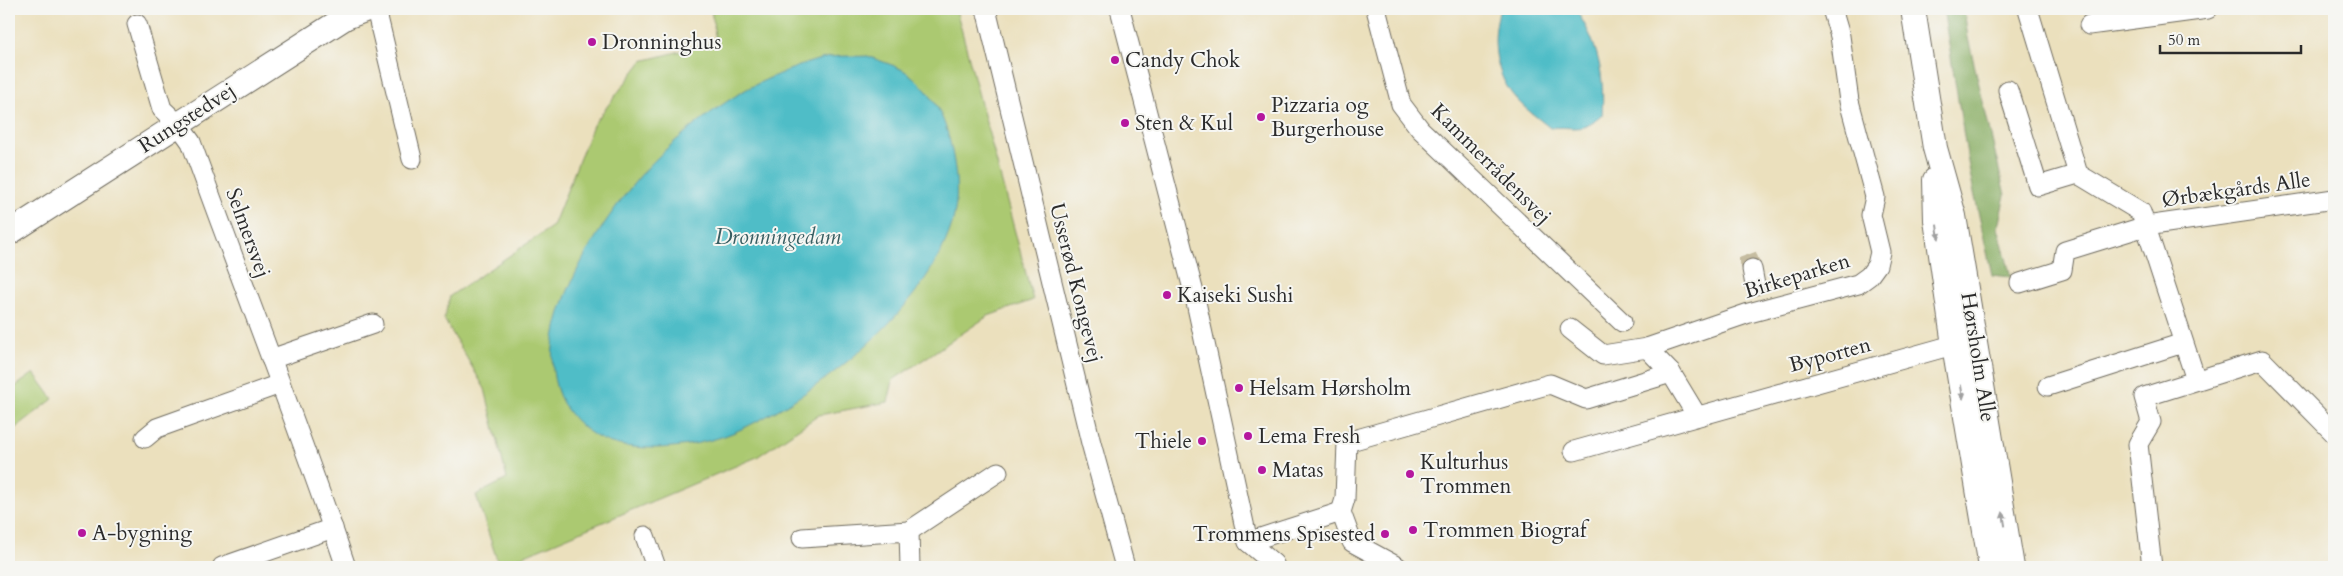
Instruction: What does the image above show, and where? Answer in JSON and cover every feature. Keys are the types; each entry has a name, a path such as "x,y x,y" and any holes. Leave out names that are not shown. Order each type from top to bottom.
{"main road":[{"name":"Hørsholm Alle","path":"1913,9 1935,148 1954,216 1965,342 1991,567"},
{"name":"Rungstedvej","path":"9,233 352,11"},
{"name":"Hørsholm Alle","path":"1965,342 2012,567"}],"street":[{"path":"376,9 412,160"},
{"name":"Usserød Kongevej","path":"986,9 1124,567"},
{"path":"1120,9 1194,294 1248,542 1274,564 1275,567"},
{"name":"Kammerrådensvej","path":"1376,9 1401,104 1420,129 1622,322"},
{"name":"Birkeparken","path":"1570,329 1602,355 1647,348 1749,313 1858,284 1869,276 1877,265 1880,252 1871,215 1875,197 1849,101 1840,36 1832,9"},
{"path":"2008,90 2038,186 2078,174 2028,9"},
{"path":"2089,25 2208,9"},
{"name":"Selmersvej","path":"137,24 162,108 178,124 191,142 346,567"},
{"name":"Ørbækgårds Alle","path":"2078,174 2139,209 2196,380"},
{"name":"Ørbækgårds Alle","path":"2146,226 2334,199"},
{"path":"2020,283 2062,270 2065,251 2146,226"},
{"path":"271,359 373,324"},
{"name":"Byporten","path":"1574,451 1965,342"},
{"path":"2048,386 2184,343"},
{"path":"1647,348 1671,373 1697,416"},
{"path":"2152,567 2138,444 2151,422 2144,397 2262,360 2334,433"},
{"path":"1398,567 1352,542 1343,506 1347,442 1550,384 1586,399 1671,373"},
{"path":"145,438 157,428 280,384"},
{"path":"802,538 908,531 998,472"},
{"path":"1248,542 1343,506"},
{"path":"222,567 332,528"},
{"path":"908,531 910,567"},
{"path":"645,536 656,567"}],"green space":[{"path":"711,9 956,9 1033,300 988,316 893,380 888,402 819,415 757,457 499,566 476,495 507,479 485,389 444,319 450,296 553,226 593,125 642,61 716,42"},
{"path":"1943,9 1964,9 1968,38 2005,195 1998,227 2011,277 1992,275 1971,179"},
{"path":"34,373 53,399 9,433 9,391"}],"water":[{"path":"1500,9 1575,9 1589,34 1598,59 1603,100 1602,115 1589,125 1583,127 1550,128 1516,99 1501,75 1496,53 1497,20"},
{"name":"Dronningedam","path":"836,56 868,56 903,70 913,77 930,95 942,116 952,151 955,169 956,206 952,224 938,257 918,289 893,319 864,348 832,374 799,397 735,432 697,443 657,448 619,445 597,437 568,411 554,379 553,344 562,306 578,269 598,233 620,201 652,163 675,141 700,120 740,93 810,62"}],"tunnel":[{"path":"1747,255 1752,269"}],"place":[{"name":"Dronninghus","path":"592,42"},
{"name":"Candy Chok","path":"1115,60"},
{"name":"Pizzaria og Burgerhouse","path":"1261,117"},
{"name":"Sten & Kul","path":"1125,123"},
{"name":"Kaiseki Sushi","path":"1167,295"},
{"name":"Helsam Hørsholm","path":"1239,388"},
{"name":"Lema Fresh","path":"1248,436"},
{"name":"Thiele","path":"1202,441"},
{"name":"Matas","path":"1262,470"},
{"name":"Kulturhus Trommen","path":"1410,474"},
{"name":"Trommen Biograf","path":"1413,530"},
{"name":"A-bygning","path":"82,533"},
{"name":"Trommens Spisested","path":"1385,534"}]}
